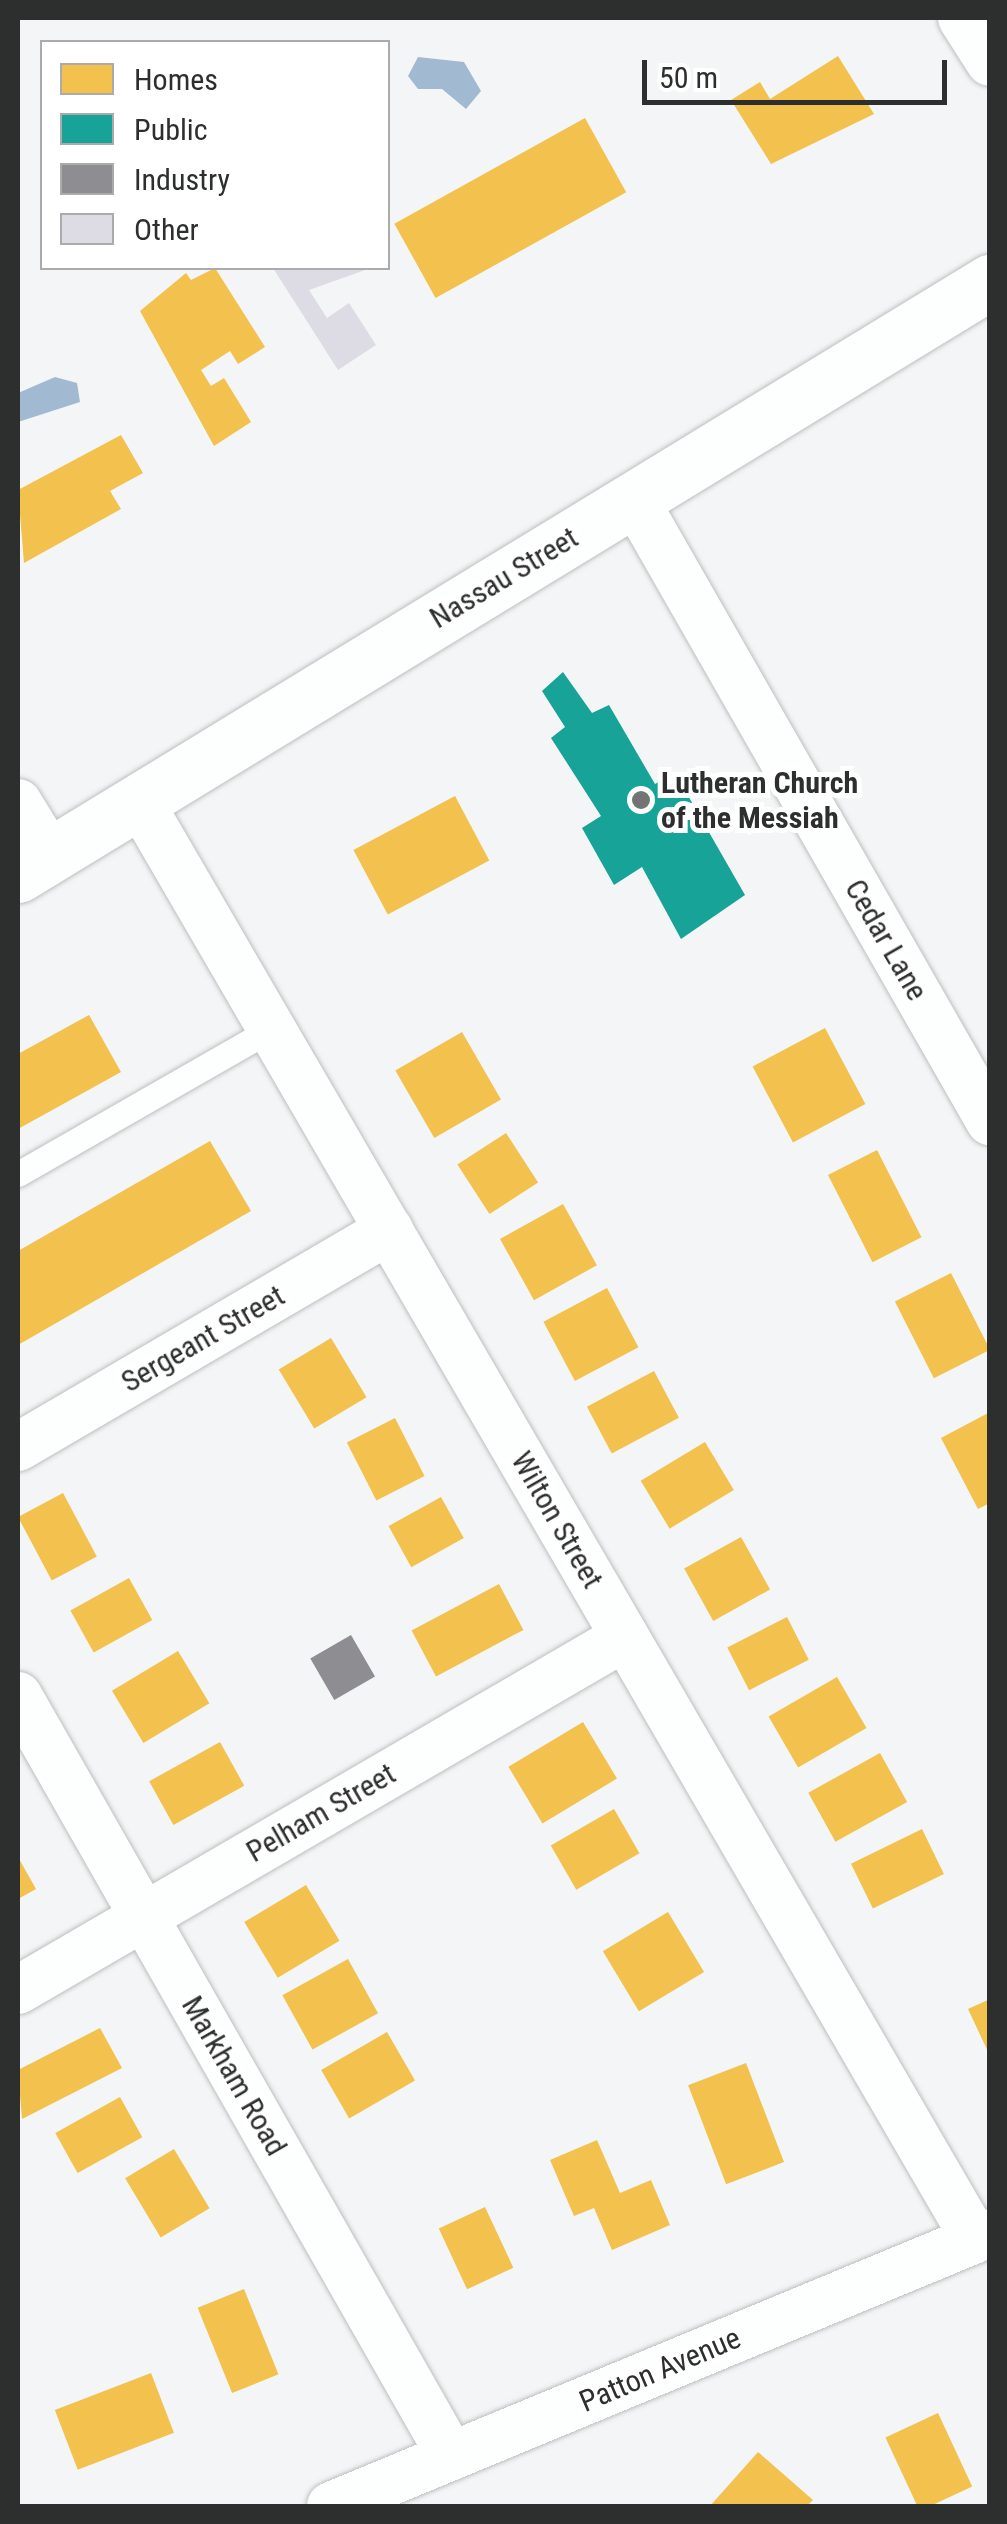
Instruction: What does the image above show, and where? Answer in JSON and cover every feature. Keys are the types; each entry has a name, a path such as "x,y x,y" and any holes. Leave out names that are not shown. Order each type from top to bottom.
{"main road":[{"name":"Nassau Street","path":"34,865 990,282"}],"street":[{"path":"962,18 990,62"},
{"name":"Cedar Lane","path":"634,499 990,1121"},
{"name":"Wilton Street","path":"139,801 625,1636 982,2236"},
{"path":"18,803 34,865"},
{"name":"Sergeant Street","path":"18,1447 388,1230"},
{"name":"Pelham Street","path":"18,1990 625,1636"},
{"name":"Markham Road","path":"18,1696 451,2456"},
{"name":"Patton Avenue","path":"331,2506 982,2236"}],"lane":[{"path":"18,1174 272,1029"}],"water":[{"path":"418,57 464,62 481,91 466,109 442,89 418,89 408,76"},
{"path":"55,377 77,383 80,402 18,422 18,393"}],"building: Homes":[{"path":"838,56 874,114 771,164 731,100 760,82 770,99"},
{"path":"585,118 626,192 436,298 394,224"},
{"path":"216,270 265,347 238,364 230,351 201,370 211,386 224,378 251,422 214,446 140,311 186,273 191,280"},
{"path":"121,435 143,473 110,491 121,509 24,563 18,490"},
{"path":"455,796 489,860 388,914 353,850"},
{"path":"89,1015 121,1072 18,1129 18,1054"},
{"path":"825,1028 865,1104 793,1142 753,1066"},
{"path":"462,1032 501,1100 434,1138 395,1070"},
{"path":"506,1133 538,1182 489,1214 457,1165"},
{"path":"210,1141 251,1211 18,1345 18,1251"},
{"path":"877,1150 921,1237 872,1262 828,1175"},
{"path":"563,1204 597,1265 534,1300 500,1239"},
{"path":"951,1273 990,1350 934,1378 895,1302"},
{"path":"607,1288 638,1347 575,1381 543,1322"},
{"path":"331,1338 367,1397 314,1429 279,1369"},
{"path":"654,1371 679,1418 612,1453 587,1407"},
{"path":"990,1412 990,1503 978,1509 941,1438"},
{"path":"395,1418 425,1476 376,1500 347,1443"},
{"path":"705,1442 734,1490 670,1529 641,1481"},
{"path":"63,1493 97,1557 52,1581 18,1517"},
{"path":"441,1497 464,1538 411,1567 389,1526"},
{"path":"741,1537 770,1589 713,1621 684,1569"},
{"path":"129,1578 152,1620 94,1652 70,1610"},
{"path":"499,1584 523,1630 436,1676 412,1630"},
{"path":"787,1617 809,1660 749,1690 727,1647"},
{"path":"178,1651 209,1703 143,1743 112,1691"},
{"path":"837,1677 866,1728 798,1768 769,1716"},
{"path":"583,1722 617,1779 542,1823 508,1767"},
{"path":"220,1742 244,1786 173,1825 149,1781"},
{"path":"880,1753 907,1802 835,1842 808,1793"},
{"path":"614,1809 640,1853 576,1890 551,1846"},
{"path":"922,1829 944,1874 873,1909 851,1864"},
{"path":"18,1857 36,1889 18,1899"},
{"path":"306,1885 339,1941 278,1978 244,1922"},
{"path":"668,1912 704,1972 639,2011 603,1951"},
{"path":"348,1959 378,2013 312,2050 282,1995"},
{"path":"990,1999 990,2056 968,2009"},
{"path":"100,2028 122,2068 22,2119 18,2070"},
{"path":"387,2032 415,2080 349,2118 321,2070"},
{"path":"746,2063 784,2162 726,2184 688,2085"},
{"path":"120,2097 142,2137 78,2173 55,2133"},
{"path":"597,2140 620,2193 651,2180 670,2225 612,2250 594,2208 574,2216 550,2160"},
{"path":"174,2149 210,2208 161,2238 125,2178"},
{"path":"485,2207 513,2268 467,2289 439,2229"},
{"path":"244,2289 278,2374 232,2393 198,2308"},
{"path":"151,2373 174,2433 78,2470 55,2410"},
{"path":"938,2413 972,2486 930,2506 917,2506 885,2438"},
{"path":"758,2452 813,2500 807,2506 710,2506"}],"building: Public":[{"name":"Lutheran Church of the Messiah","path":"563,672 592,713 609,705 655,784 675,773 745,895 681,939 642,867 614,885 582,828 601,816 551,738 565,727 542,691"}],"building: Industry":[{"path":"351,1635 375,1677 334,1700 310,1658"}],"building: Other":[{"path":"274,270 365,270 309,290 327,318 349,303 376,345 338,370"}],"place":[{"name":"Lutheran Church of the Messiah","path":"641,800"}]}
